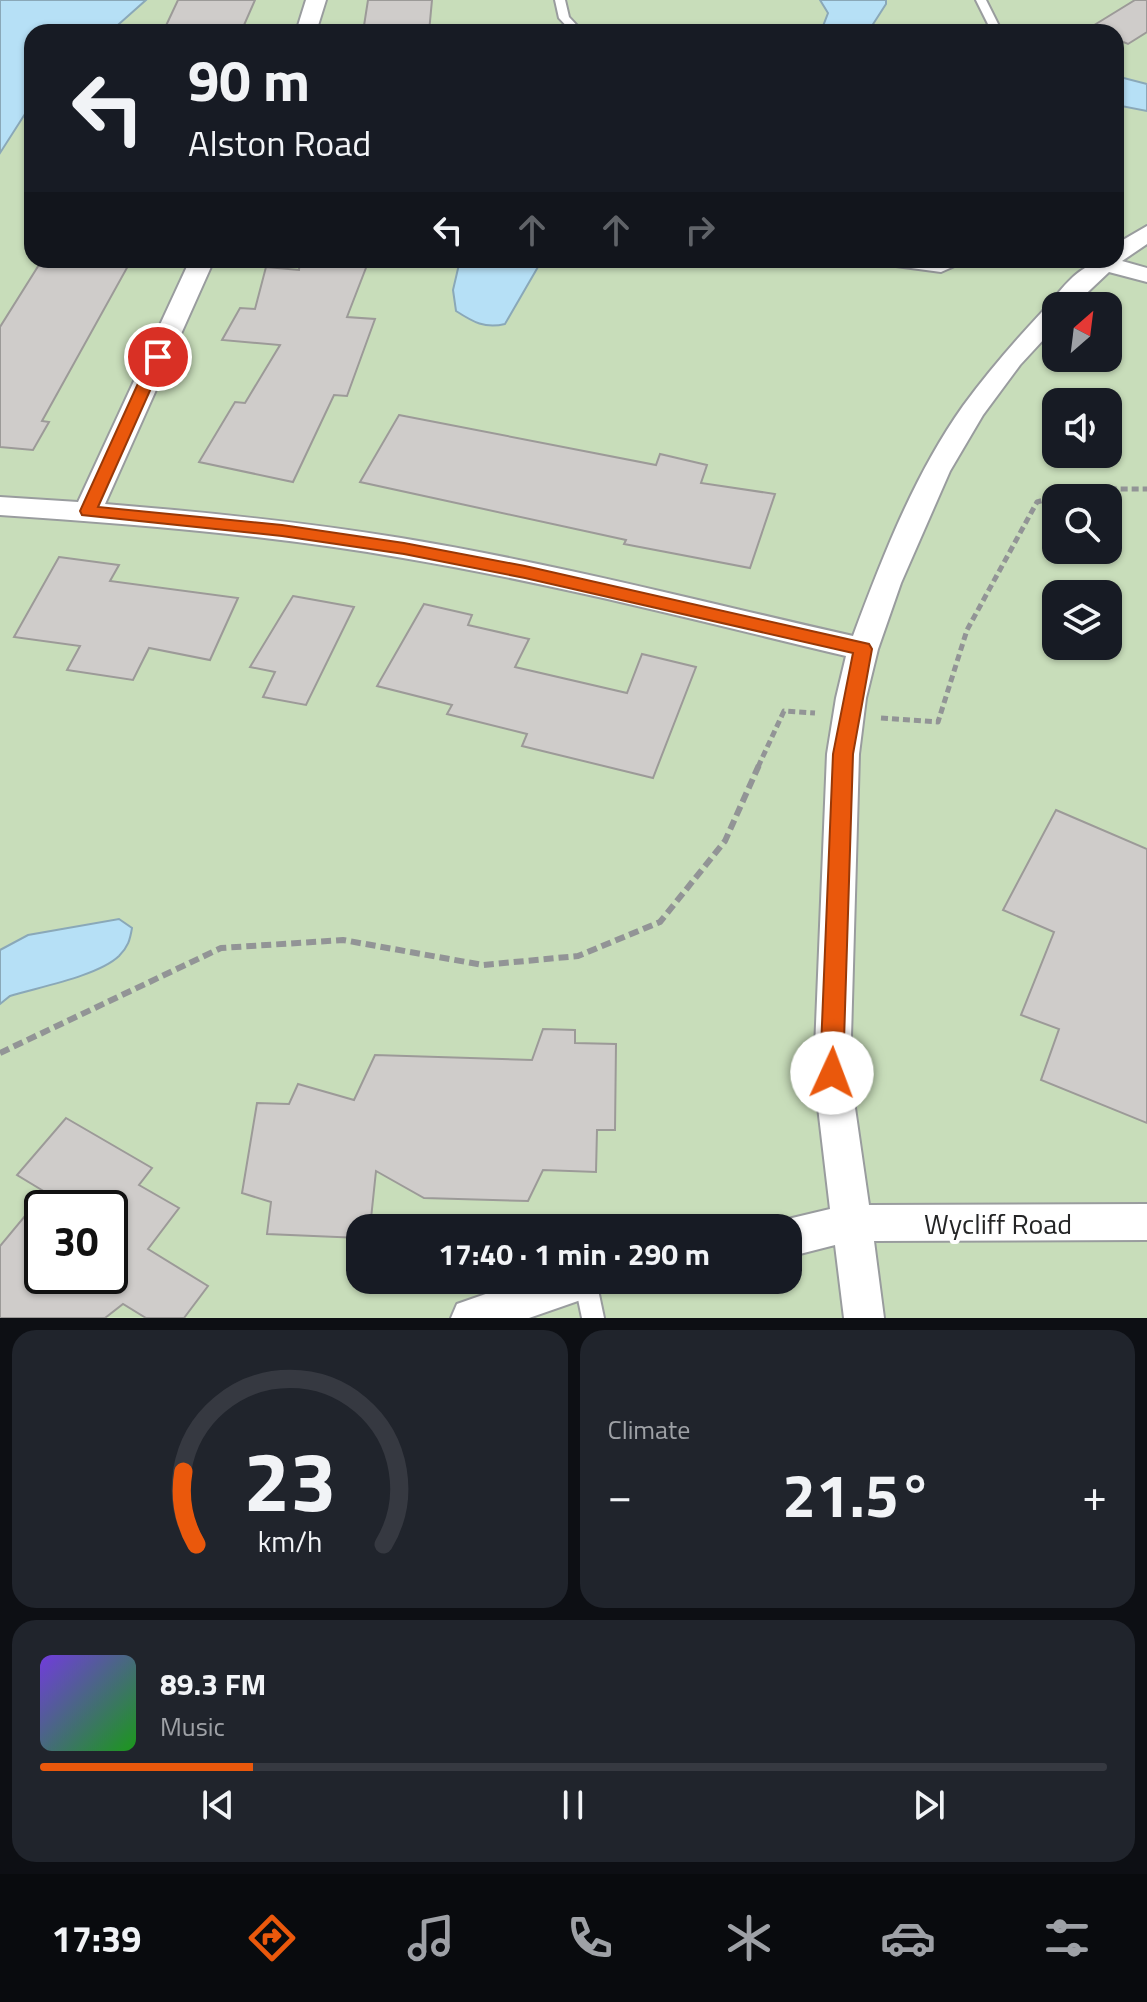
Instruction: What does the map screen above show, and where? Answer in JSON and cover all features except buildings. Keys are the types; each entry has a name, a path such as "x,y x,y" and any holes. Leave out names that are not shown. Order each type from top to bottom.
{"street":[{"path":"308,24 316,0"},
{"path":"1124,250 1147,233"},
{"path":"1124,266 1147,275"},
{"path":"88,511 198,268"},
{"path":"1073,292 1099,268"},
{"path":"864,1318 849,1223 832,1073 843,754 849,715 863,649 887,583 937,471 972,412 1011,360 1042,326"},
{"path":"0,506 88,511 282,531 404,548 525,572 863,649"},
{"name":"Wycliff Road","path":"802,1235 849,1223 1147,1222"},
{"path":"471,1318 542,1294"}],"lane":[{"path":"560,0 564,18 570,24"},
{"path":"981,0 993,24"},
{"path":"587,1294 593,1318"}],"path":[{"path":"0,1053 221,948 343,940 483,965 578,956 660,922 725,841 784,711 938,722 967,630 1037,502 1082,489 1147,489"}],"green space":[{"path":"0,0 1147,0 1147,1318 0,1318"}],"water":[{"path":"0,0 146,0 119,24 24,24 24,116 0,153"},
{"path":"820,0 886,0 873,24 824,24 828,13"},
{"path":"1124,78 1147,84 1147,111 1124,107"},
{"path":"458,268 537,268 505,324 485,325 456,311 453,290"},
{"path":"119,919 132,928 125,950 119,956 83,975 10,996 0,1004 0,950 28,935"}],"route":[{"path":"158,357 88,511 282,531 404,548 525,572 863,649 851,698 843,754 832,1073"}]}
